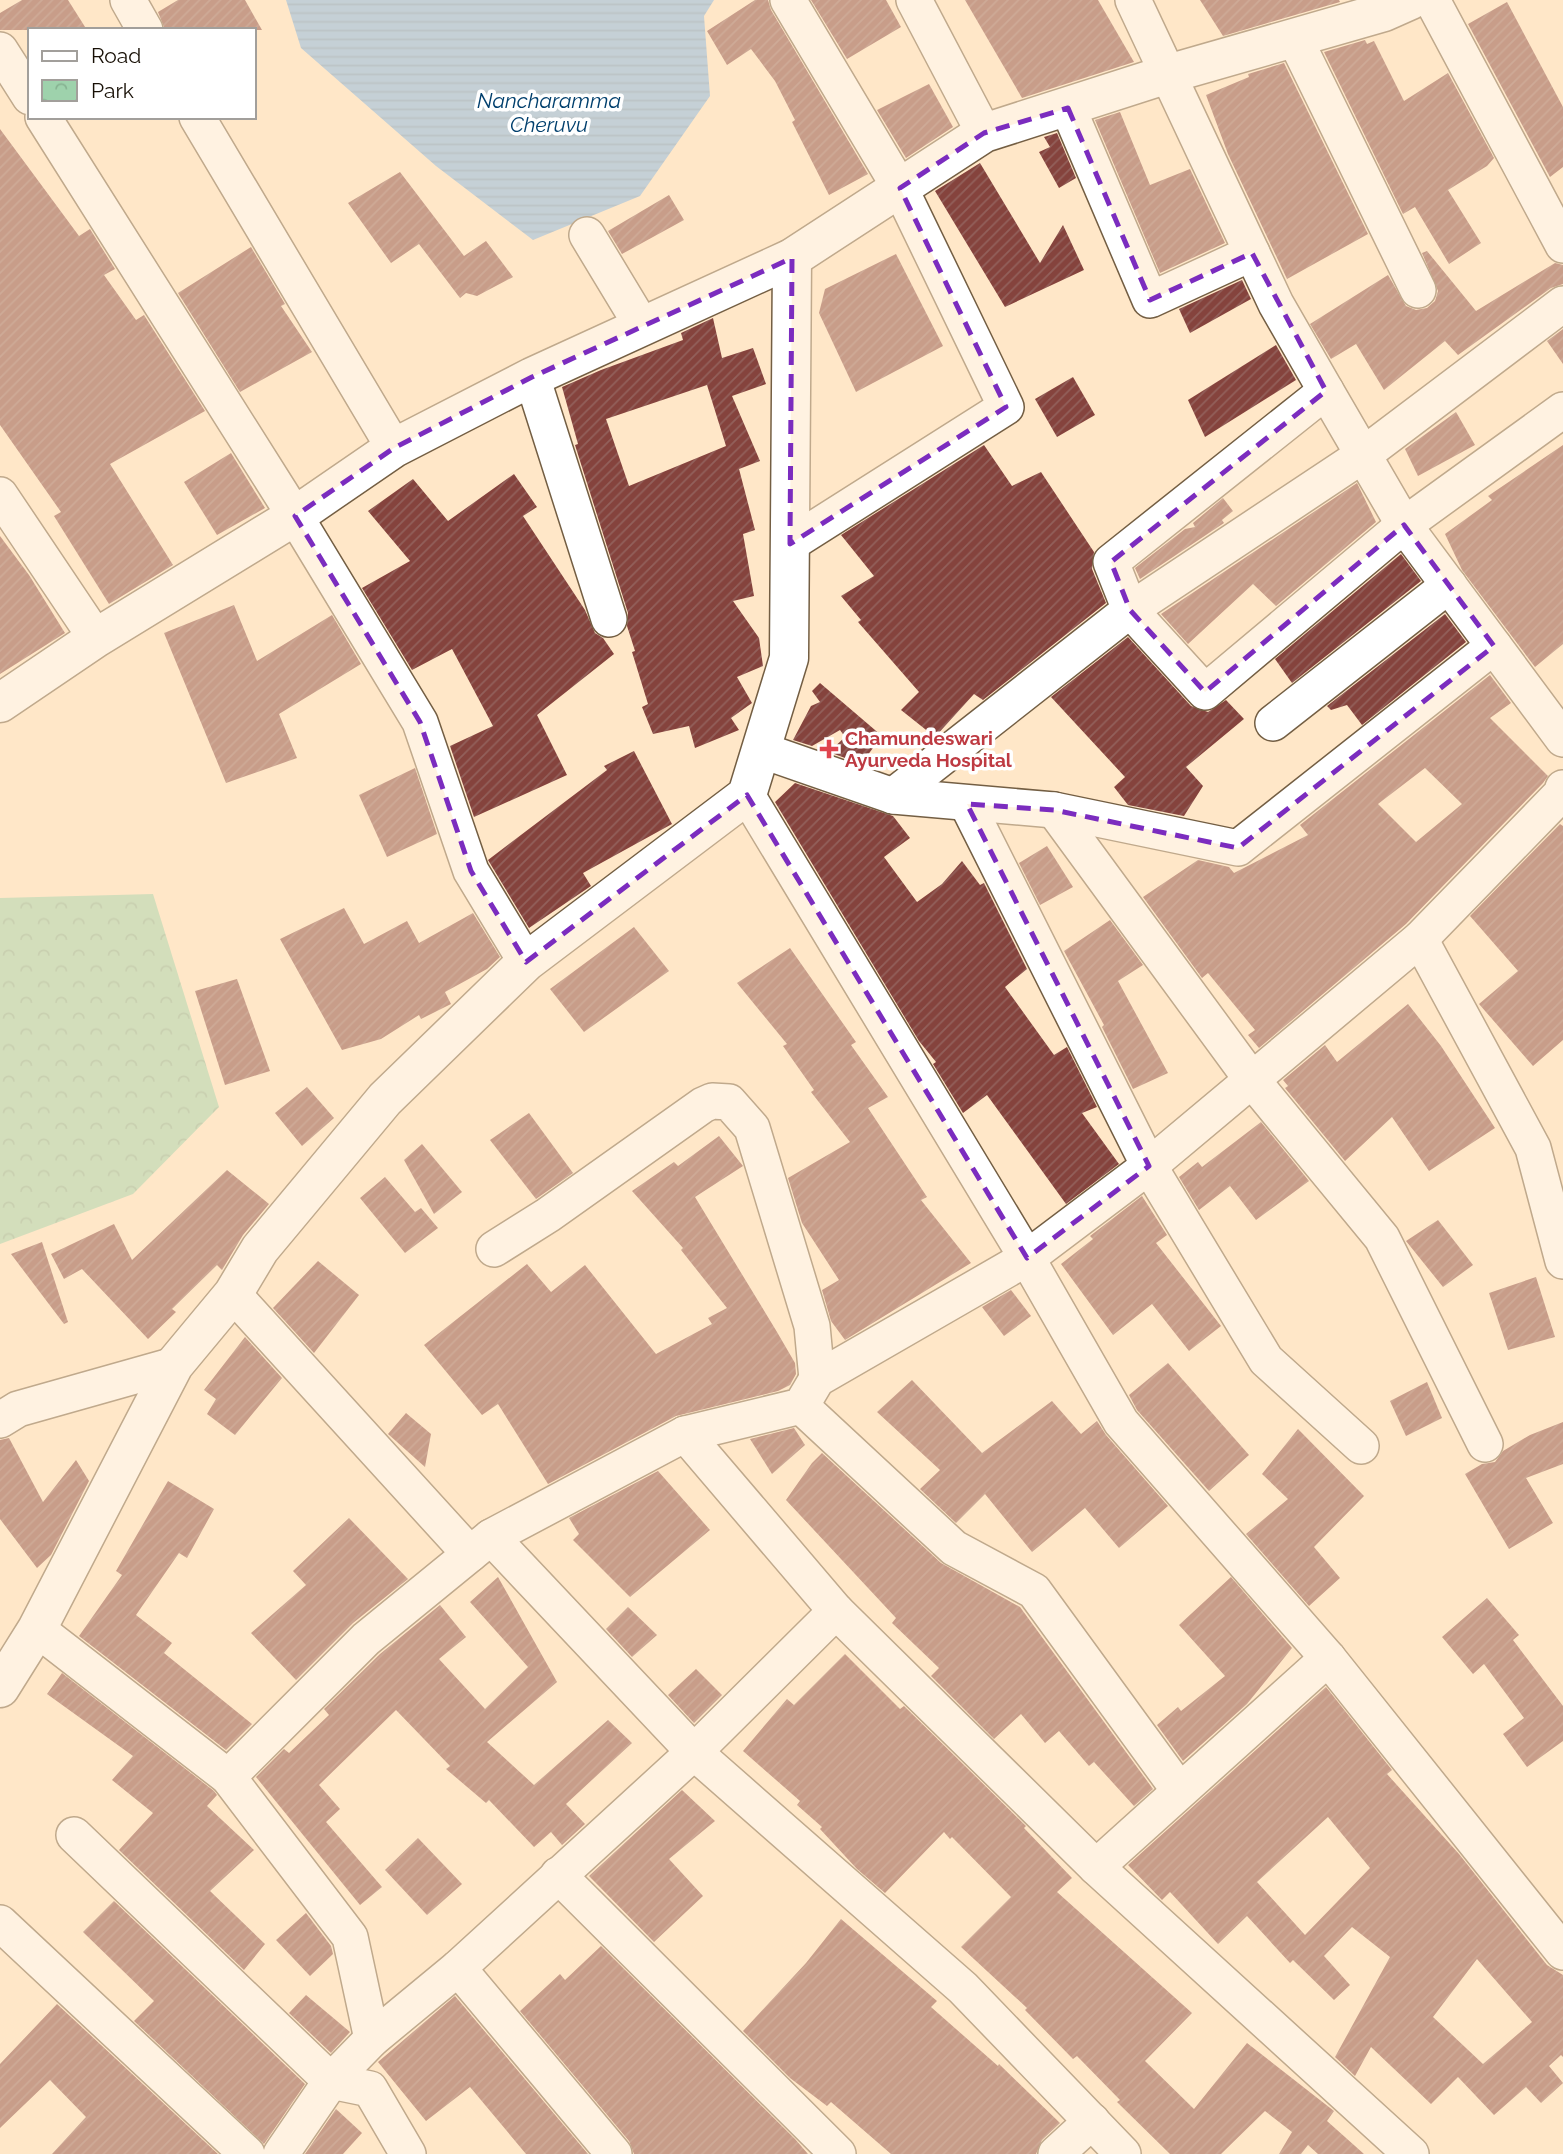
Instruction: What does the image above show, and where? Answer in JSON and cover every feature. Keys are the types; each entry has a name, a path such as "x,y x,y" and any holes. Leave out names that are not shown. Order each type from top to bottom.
{"street":[{"path":"128,0 144,28"},
{"path":"788,0 900,188 1006,407 790,544"},
{"path":"914,0 984,133"},
{"path":"1133,0 1276,304 1363,455 1405,525 1563,739"},
{"path":"1432,0 1563,245"},
{"path":"0,702 96,638 295,516 394,448 532,377 792,258 984,133 1168,74 1295,38 1390,4"},
{"path":"1295,38 1418,290"},
{"path":"0,50 28,94"},
{"path":"1068,108 1150,300 1252,253"},
{"path":"44,119 295,516 420,722 471,871 526,962"},
{"path":"198,119 394,448"},
{"path":"587,234 642,326"},
{"path":"0,1688 37,1629 174,1365 233,1294 260,1249 385,1099 526,962 747,794 789,658 792,258"},
{"path":"893,796 1130,610 1363,455 1563,304"},
{"path":"532,377 609,619"},
{"path":"1326,391 1111,562 1130,610 1205,692 1405,525 1563,410"},
{"path":"0,495 96,638"},
{"path":"1273,723 1449,585"},
{"path":"761,750 893,796 1054,810 1238,848 1494,646"},
{"path":"229,1777 366,1639 481,1546 685,1434 809,1393 1027,1258 1149,1166 1420,939 1562,793"},
{"path":"747,794 1027,1258 1121,1422 1328,1658 1563,1952"},
{"path":"967,804 1149,1166 1266,1360 1361,1446"},
{"path":"1054,810 1252,1080 1382,1238 1485,1444"},
{"path":"1420,939 1532,1148 1563,1261"},
{"path":"494,1249 548,1215 703,1105 712,1101 729,1102 752,1129 812,1326 809,1393 954,1548 1034,1591 1179,1790"},
{"path":"233,1294 481,1546 694,1752 963,1988 1123,2154"},
{"path":"0,1420 18,1409 174,1365"},
{"path":"685,1434 836,1611 1096,1867 1411,2154"},
{"path":"281,2154 331,2081 372,2039 458,1968 694,1752 836,1611"},
{"path":"37,1629 229,1777 350,1937 372,2039"},
{"path":"1096,1867 1328,1658"},
{"path":"74,1835 331,2081 370,2089 408,2154"},
{"path":"558,1875 838,2154"},
{"path":"0,1923 247,2154"},
{"path":"458,1968 614,2154"},
{"path":"1056,2154 1091,2121"}],"highlighted area":[{"path":"1068,108 1150,300 1252,253 1326,391 1111,562 1130,610 1205,692 1404,525 1494,646 1238,848 1054,810 967,804 1149,1166 1027,1258 747,795 526,962 471,871 420,722 295,516 394,448 532,377 792,258 790,544 1006,407 900,188 984,133"}],"green space":[{"path":"153,894 219,1107 133,1194 0,1244 0,898"}],"water":[{"name":"Nancharamma Cheruvu","path":"286,0 714,0 704,16 710,96 640,196 533,240 436,166 301,48"}],"building":[{"path":"22,0 68,0 86,28 0,30 0,13"},
{"path":"178,0 245,0 262,30 164,28 158,12"},
{"path":"755,0 768,0 771,10 868,174 829,195 792,122 795,120 775,81 751,49 727,65 707,31"},
{"path":"811,0 886,0 901,27 847,59"},
{"path":"965,0 1098,0 1134,62 1022,98"},
{"path":"1200,0 1339,0 1340,2 1223,36"},
{"path":"1507,2 1563,107 1563,167 1550,177 1468,24"},
{"path":"1365,40 1367,44 1374,41 1404,101 1448,73 1494,158 1487,166 1448,190 1481,243 1449,264 1415,207 1403,214 1324,52"},
{"path":"1284,63 1368,234 1287,279 1228,154 1206,95 1249,77 1248,74"},
{"path":"929,84 953,127 906,158 877,110"},
{"path":"1120,112 1150,185 1190,169 1225,243 1160,273 1095,120"},
{"path":"0,129 79,236 90,229 115,269 104,275 136,320 144,315 205,411 110,464 173,565 109,604 54,516 61,512 0,425"},
{"path":"1057,133 1076,178 1059,188 1039,152 1050,147 1044,137"},
{"path":"980,163 1040,263 1063,225 1084,270 1005,307 935,191"},
{"path":"400,172 464,256 486,241 513,277 477,296 466,293 460,298 419,244 391,263 348,203"},
{"path":"669,195 684,220 622,254 608,231"},
{"path":"251,247 285,304 281,306 312,352 240,392 178,293"},
{"path":"1427,251 1476,311 1555,263 1563,265 1563,284 1551,288 1458,355 1445,341 1384,390 1356,344 1331,359 1310,324 1388,275 1406,306 1416,310 1427,308 1435,301 1438,291 1422,253"},
{"path":"896,254 943,346 856,392 819,313 825,289"},
{"path":"1242,280 1251,299 1190,333 1179,309"},
{"path":"713,318 722,358 753,348 766,384 732,396 760,461 739,469 755,530 743,534 754,596 733,601 759,638 763,666 737,677 752,703 731,718 739,730 695,748 689,726 653,734 642,707 648,704 632,652 635,651 627,626 628,613 575,445 578,444 562,387 683,340 681,333","holes":["707,385 726,446 629,486 606,419"]},
{"path":"1563,329 1563,364 1547,341"},
{"path":"1276,345 1296,380 1205,437 1188,400"},
{"path":"1073,377 1095,415 1057,437 1035,399"},
{"path":"1456,412 1475,445 1418,476 1405,449"},
{"path":"984,445 1012,486 1041,472 1094,552 1092,569 1106,603 983,700 974,694 935,737 901,710 919,692 858,622 861,620 841,596 874,576 841,535"},
{"path":"1563,445 1563,644 1535,667 1462,570 1445,534 1492,500 1488,496"},
{"path":"231,453 265,508 217,535 184,482"},
{"path":"514,474 537,507 523,516 585,610 595,633 603,638 614,654 537,715 567,775 474,817 450,746 493,726 452,649 412,670 362,588 410,561 368,511 413,479 448,521"},
{"path":"1357,483 1376,522 1276,606 1253,584 1188,644 1161,614"},
{"path":"1223,498 1233,511 1222,520 1224,523 1140,579 1135,568 1185,529 1195,527 1193,523"},
{"path":"0,536 29,575 65,633 0,674"},
{"path":"1401,554 1421,581 1292,683 1275,659"},
{"path":"234,605 257,661 332,615 361,664 279,714 297,758 226,783 164,633"},
{"path":"1445,614 1466,642 1362,725 1347,705 1331,710 1327,706"},
{"path":"1128,637 1191,706 1208,712 1226,700 1244,719 1186,767 1203,786 1184,816 1128,805 1114,787 1125,777 1051,697"},
{"path":"1490,675 1511,703 1490,718 1548,776 1406,924 1259,1048 1248,1035 1255,1030 1208,973 1202,978 1143,897 1198,860 1229,867 1234,873 1308,835 1300,825","holes":["1425,768 1462,804 1416,842 1378,804"]},
{"path":"820,683 882,736 861,764 829,752 845,737 840,730 812,746 793,740 811,706 820,702 812,691"},
{"path":"634,751 672,824 583,873 591,886 529,928 488,860 607,770 604,766"},
{"path":"415,768 437,834 387,857 359,795"},
{"path":"795,783 893,816 910,838 884,857 917,902 942,884 962,861 980,885 984,883 1027,969 1005,987 1054,1055 1067,1047 1097,1107 1082,1113 1119,1164 1066,1204 987,1095 963,1113 933,1064 936,1062 919,1041 775,802"},
{"path":"1560,824 1563,826 1563,1040 1533,1066 1479,1004 1518,971 1470,916"},
{"path":"1047,846 1073,887 1040,905 1019,863"},
{"path":"344,908 364,944 407,921 419,943 473,913 500,957 487,969 445,992 451,1004 421,1019 419,1015 381,1039 342,1050 280,939"},
{"path":"1110,920 1143,965 1118,981 1168,1073 1133,1089 1102,1027 1104,1025 1064,951"},
{"path":"634,927 669,971 584,1032 550,989"},
{"path":"790,948 856,1042 851,1045 888,1097 868,1108 927,1197 921,1200 971,1263 845,1340 831,1321 822,1290 839,1280 802,1223 788,1178 850,1142 811,1092 814,1090 783,1046 787,1044 737,983"},
{"path":"237,979 270,1071 225,1085 195,991"},
{"path":"1408,1004 1441,1046 1495,1128 1429,1171 1392,1117 1345,1161 1285,1088 1288,1086 1283,1080 1325,1045 1337,1062"},
{"path":"307,1087 334,1118 302,1146 275,1113"},
{"path":"529,1113 573,1173 536,1199 490,1140"},
{"path":"1261,1122 1309,1181 1256,1220 1230,1186 1199,1210 1179,1177 1198,1162 1202,1167"},
{"path":"719,1136 743,1166 695,1197 795,1363 796,1374 790,1385 778,1391 676,1416 548,1484 498,1404 482,1415 424,1345 527,1264 551,1292 585,1265 656,1354 712,1324 708,1318 727,1308 681,1250 683,1248 632,1191 674,1162 678,1166"},
{"path":"422,1144 462,1192 434,1214 404,1160"},
{"path":"227,1170 269,1204 243,1235 222,1270 217,1265 172,1309 176,1312 148,1339 82,1269 64,1279 51,1254 114,1224 132,1260"},
{"path":"385,1177 415,1212 421,1208 438,1228 405,1253 360,1198"},
{"path":"1142,1196 1167,1235 1156,1243 1221,1326 1189,1351 1152,1304 1113,1335 1061,1264 1093,1239 1090,1236"},
{"path":"1438,1220 1473,1265 1443,1287 1406,1241"},
{"path":"42,1242 68,1322 64,1324 11,1254"},
{"path":"318,1261 359,1295 314,1353 273,1308"},
{"path":"1536,1277 1555,1337 1508,1350 1489,1293"},
{"path":"1011,1290 1031,1316 1004,1336 982,1307"},
{"path":"245,1337 282,1378 235,1435 207,1414 216,1399 204,1390"},
{"path":"1168,1363 1249,1455 1209,1491 1137,1410 1129,1395"},
{"path":"912,1380 982,1453 1052,1401 1081,1434 1097,1421 1168,1506 1119,1548 1085,1508 1032,1552 985,1494 956,1523 920,1489 940,1470 877,1412"},
{"path":"1427,1382 1442,1418 1406,1436 1390,1401"},
{"path":"406,1413 431,1434 425,1467 388,1434"},
{"path":"1563,1422 1563,1464 1526,1478 1553,1523 1509,1549 1465,1474 1482,1464 1495,1462 1503,1451 1530,1435"},
{"path":"794,1428 805,1445 772,1474 750,1439"},
{"path":"1298,1429 1364,1496 1314,1547 1340,1578 1309,1606 1246,1534 1288,1499 1262,1474"},
{"path":"9,1438 43,1502 76,1460 89,1481 51,1555 37,1568 0,1519 0,1440"},
{"path":"822,1453 941,1563 1020,1607 1153,1789 1134,1806 1094,1762 1089,1766 1059,1731 1045,1743 1021,1714 994,1739 931,1676 939,1668 892,1623 896,1618 786,1500"},
{"path":"658,1471 710,1530 630,1597 573,1540 579,1534 569,1518"},
{"path":"168,1481 214,1509 187,1558 179,1553 136,1615 172,1643 164,1653 252,1724 226,1750 79,1636 122,1575 116,1571"},
{"path":"349,1518 408,1579 353,1623 296,1680 251,1633 306,1585 293,1571"},
{"path":"498,1577 557,1682 487,1742 534,1785 608,1720 632,1743 566,1804 585,1824 562,1845 551,1832 534,1847 489,1800 486,1803 446,1769 450,1766 396,1710 319,1785 340,1809 326,1822 382,1887 360,1905 256,1777 284,1749 289,1753 329,1715 324,1709 380,1654 440,1605 466,1637 439,1659 485,1709 528,1667 470,1602"},
{"path":"1231,1577 1292,1648 1247,1704 1183,1761 1157,1725 1178,1707 1181,1711 1225,1676 1179,1625"},
{"path":"1487,1598 1519,1635 1513,1640 1563,1706 1563,1741 1527,1767 1503,1734 1524,1718 1484,1664 1473,1674 1442,1637"},
{"path":"628,1607 657,1635 632,1657 606,1629"},
{"path":"845,1654 900,1709 904,1706 1026,1826 1024,1828 1072,1878 1057,1892 1192,2013 1145,2061 1194,2109 1247,2043 1334,2111 1327,2121 1364,2154 1318,2154 1308,2145 1301,2154 1279,2154 1292,2132 1265,2111 1221,2154 1170,2154 1117,2102 1120,2100 1077,2056 1073,2059 1025,2010 1027,2008 961,1947 1011,1897 952,1837 950,1839 944,1832 885,1893 857,1869 820,1829 822,1827 797,1805 800,1801 743,1751 787,1699 794,1705"},
{"path":"696,1669 722,1695 694,1723 668,1695"},
{"path":"62,1673 214,1791 217,1795 207,1806 254,1850 210,1891 265,1944 244,1970 119,1850 153,1813 112,1780 133,1756 47,1694"},
{"path":"1326,1687 1392,1770 1387,1774 1459,1854 1547,1965 1563,1975 1563,2057 1561,2055 1549,2066 1563,2083 1541,2103 1526,2087 1494,2115 1458,2077 1431,2104 1371,2047 1355,2076 1335,2057 1390,1957 1352,1927 1324,1956 1350,1985 1334,2000 1293,1960 1290,1963 1247,1916 1218,1944 1170,1892 1162,1900 1128,1865","holes":["1328,1817 1370,1868 1305,1935 1257,1882","1477,1959 1532,2022 1483,2064 1433,2017"]},
{"path":"682,1790 715,1821 669,1859 703,1896 654,1942 589,1876"},
{"path":"418,1838 462,1884 427,1915 385,1870"},
{"path":"114,1901 305,2084 264,2144 134,2021 154,2001 83,1932"},
{"path":"306,1913 331,1946 333,1954 310,1976 276,1940"},
{"path":"841,1919 937,2001 931,2007 998,2066 999,2064 1060,2123 1042,2140 1036,2154 891,2154 831,2102 827,2106 790,2078 743,2031 806,1963"},
{"path":"601,1946 808,2154 634,2154 629,2141 520,2011 560,1974 565,1980"},
{"path":"306,1995 350,2032 331,2053 289,2013"},
{"path":"455,1996 588,2154 526,2154 470,2087 426,2121 378,2062"},
{"path":"57,2004 218,2154 52,2154 86,2117 50,2080 0,2128 0,2064"},
{"path":"336,2109 362,2133 343,2154 305,2154"}],"place":[{"name":"Chamundeswari Ayurveda Hospital","path":"829,749"}]}
